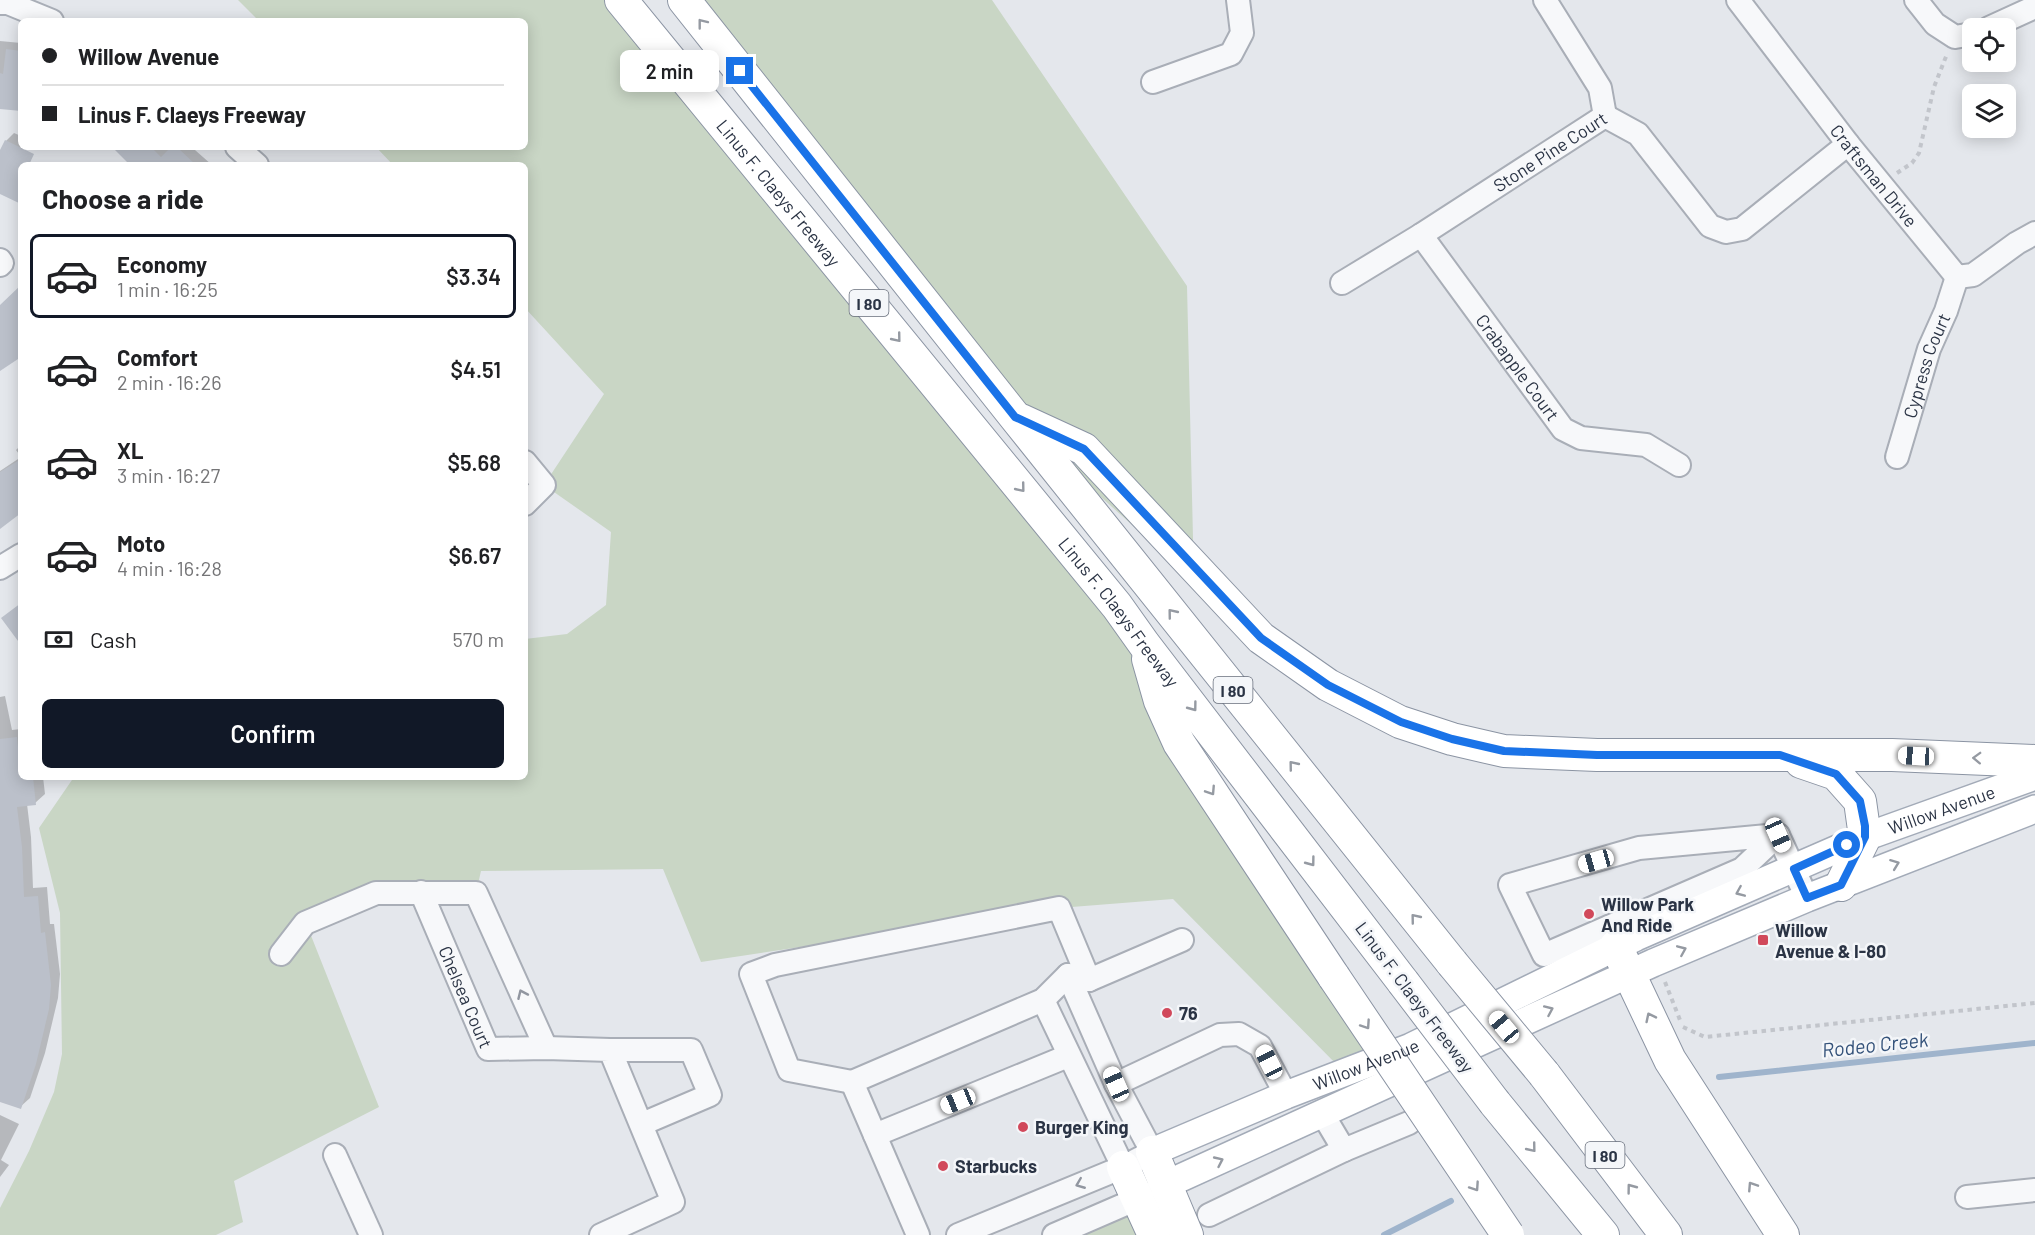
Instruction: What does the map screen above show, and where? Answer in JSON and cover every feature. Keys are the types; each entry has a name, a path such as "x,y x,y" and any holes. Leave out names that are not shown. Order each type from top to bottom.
{"highway":[{"name":"Linus F. Claeys Freeway","path":"621,0 1117,606 1496,1103 1603,1235"},
{"name":"I 80","path":"684,0 1452,963 1544,1074 1666,1235"},
{"path":"1015,417 1084,449 1261,638 1328,685 1401,722 1452,739 1504,751 1597,755 1892,755 2035,761"},
{"path":"1144,644 1160,701 1179,743 1508,1235"},
{"path":"1780,755 1836,774 1860,801 1865,837 1841,885"},
{"path":"1616,946 1641,968 1670,1060 1783,1235"},
{"path":"1152,1152 1186,1235"},
{"path":"1123,1167 1154,1235"}],"main road":[{"name":"Willow Avenue","path":"1152,1152 1286,1095 1411,1047 1616,946 1865,837 2035,776"},
{"name":"Willow Avenue","path":"1166,1185 1641,968 1807,898 2035,809"}],"street":[{"path":"1153,82 1231,54 1242,33 1238,0"},
{"path":"1545,0 1600,88 1605,116"},
{"name":"Craftsman Drive","path":"1738,0 1848,144 1957,277"},
{"path":"1916,0 1935,24 1962,34"},
{"path":"5,2 45,18"},
{"path":"2011,18 2035,7"},
{"name":"Stone Pine Court","path":"1342,283 1421,235 1605,116 1638,134 1710,226 1726,232 1742,229 1848,144"},
{"path":"240,150 254,162"},
{"path":"1957,277 1973,275 2017,243 2035,233"},
{"name":"Crabapple Court","path":"1421,235 1563,429 1581,438 1646,445 1679,465"},
{"path":"0,260 2,263 0,265"},
{"name":"Cypress Court","path":"1897,456 1929,349 1946,311 1957,277"},
{"path":"528,466 544,485 528,501"},
{"path":"0,568 18,557"},
{"path":"1778,835 1742,869 1544,955 1510,885 1639,848 1778,835"},
{"path":"1778,835 1807,898"},
{"name":"Chelsea Court","path":"421,892 488,1049 691,1050 710,1095 642,1124"},
{"path":"281,954 305,923 376,893 476,893 546,1048"},
{"path":"1152,1152 1116,1084 1078,977 1059,908 775,965 751,974 789,1070 852,1082 1043,1000 1078,977 1182,940"},
{"path":"1043,1000 1123,1167"},
{"path":"1116,1084 1220,1035 1239,1034 1260,1046 1286,1095"},
{"path":"601,1235 673,1202 610,1050"},
{"path":"875,1135 1068,1056"},
{"path":"852,1082 918,1235"},
{"path":"1322,1113 1344,1150"},
{"path":"1209,1215 1344,1150 1409,1123"},
{"name":"Willow Avenue","path":"958,1235 1123,1167 1152,1152"},
{"path":"335,1155 371,1235"},
{"name":"Willow Avenue","path":"1053,1235 1138,1200 1166,1185"},
{"path":"1967,1197 2035,1190"}],"path":[{"path":"1881,184 1912,163 1919,153 1939,70 1962,38"},
{"path":"1641,968 1669,989 1683,1027 1706,1037 2035,1003"}],"green space":[{"path":"238,0 621,0 1117,606 1160,701 1389,1055 1344,1072 1173,899 1059,908 701,962 663,869 481,871 476,893 421,892 306,923 379,1107 234,1181 243,1222 216,1235 0,1235 0,1208 29,1151 54,1092 62,1054 60,913 39,828 72,780 528,780 528,639 567,634 606,605 611,532 544,485 604,394 528,311 528,162 390,162 379,150 528,150 528,18 256,18"},
{"path":"684,0 992,0 1187,286 1194,580 1010,416"},
{"path":"1138,1200 1154,1235 1054,1235"}],"building":[{"path":"6,49 18,51 18,111 0,109 0,73 3,74"},
{"path":"5,140 18,146 18,150 26,150 34,154 30,162 18,162 18,203 0,194 0,150"},
{"path":"115,150 154,150 161,157 168,150 180,150 193,162 127,162"},
{"path":"18,288 18,359 0,371 0,305"},
{"path":"18,461 18,515 0,529 0,472"},
{"path":"18,605 18,641 1,618"},
{"path":"17,737 18,780 33,780 36,805 17,807 22,847 24,897 38,896 41,933 45,932 51,985 49,1009 36,1064 21,1109 0,1102 0,739"}],"waterway":[{"name":"Rodeo Creek","path":"1719,1077 2035,1043"},
{"name":"Rodeo Creek","path":"1384,1235 1451,1201"}],"place":[{"name":"Willow Park And Ride","path":"1589,914"},
{"name":"Willow Avenue & I-80","path":"1763,940"},
{"name":"76","path":"1167,1013"},
{"name":"Burger King","path":"1023,1127"},
{"name":"Starbucks","path":"943,1166"}],"route":[{"path":"740,71 1015,417 1084,449 1261,638 1328,685 1401,722 1452,739 1504,751 1597,755 1780,755 1836,774 1860,801 1865,826 1865,837 1841,885 1807,898 1794,869 1847,845"}]}
